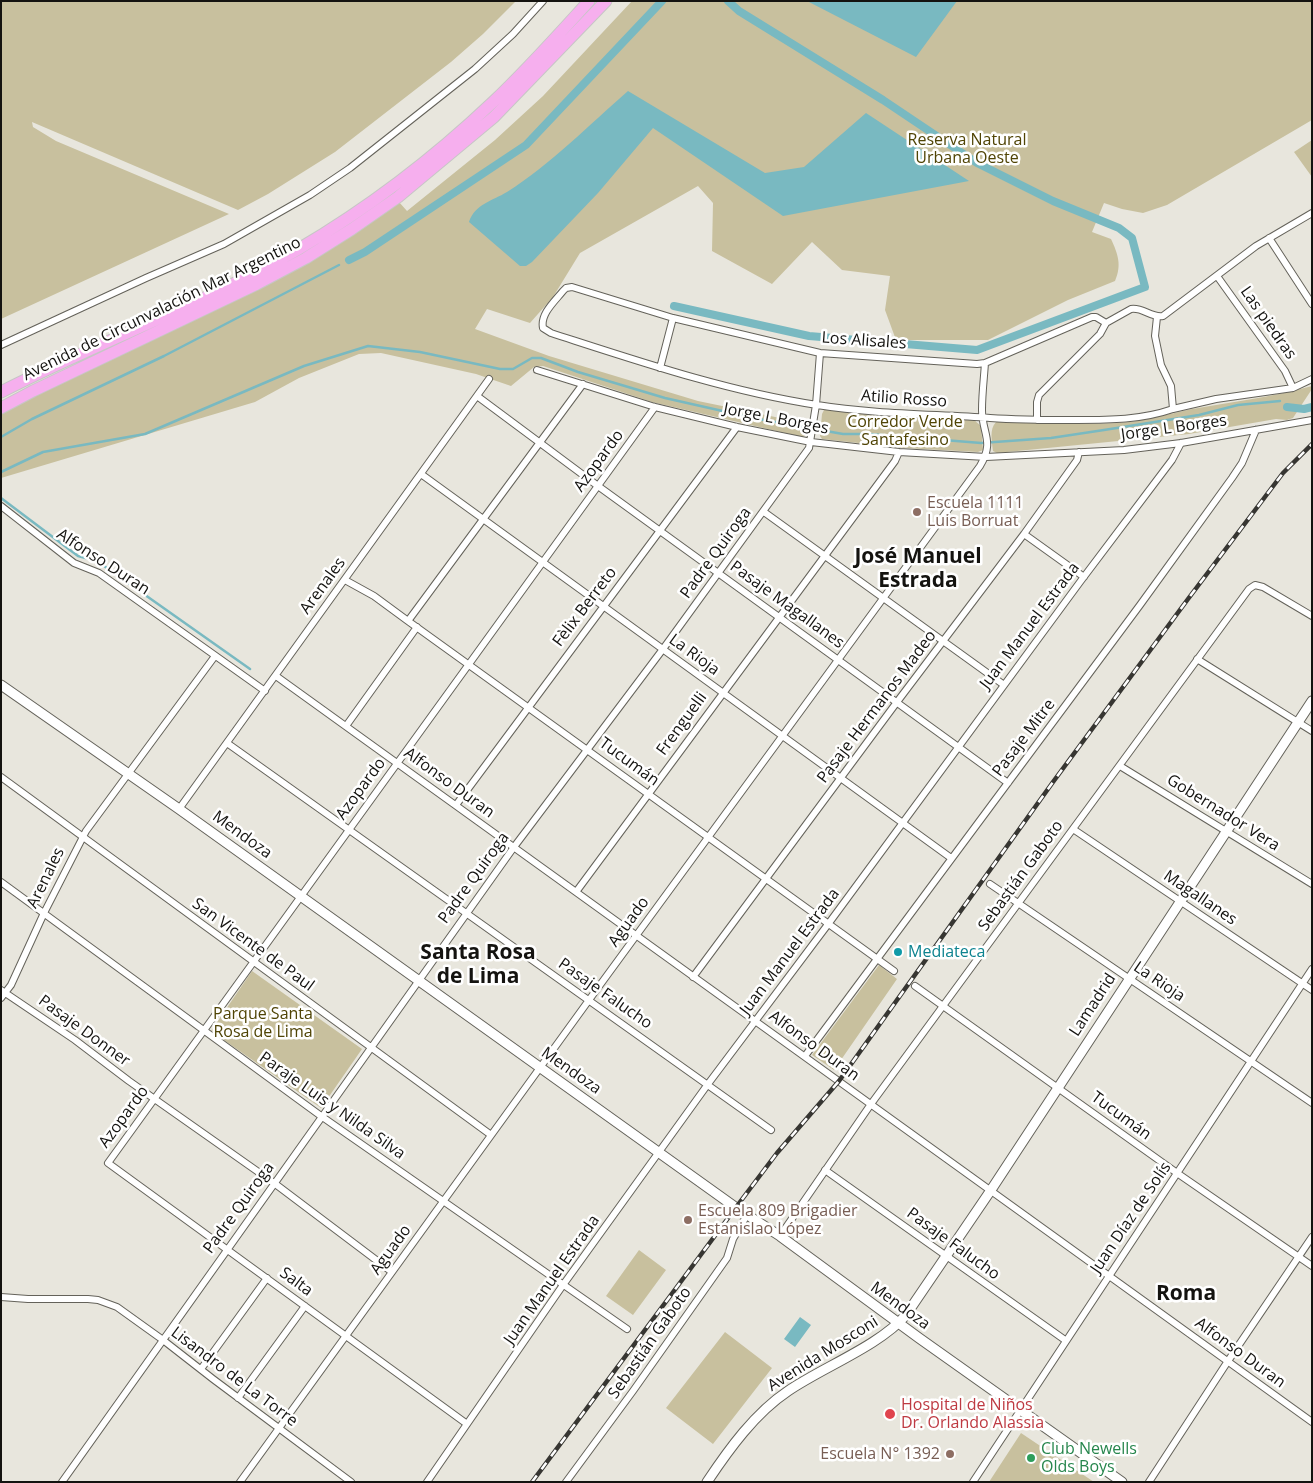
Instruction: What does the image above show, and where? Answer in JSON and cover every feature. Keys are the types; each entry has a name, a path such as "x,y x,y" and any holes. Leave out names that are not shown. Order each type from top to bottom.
{"highway":[{"name":"Avenida de Circunvalación Mar Argentino","path":"1,392 251,274 299,249 344,220 412,171 468,125 532,63 590,1"},
{"name":"Avenida de Circunvalación Mar Argentino","path":"1,408 257,284 306,258 352,229 398,197 494,117 606,1"}],"street":[{"path":"1,345 224,244 310,195 350,168 475,69 513,34 543,1"},
{"path":"1037,420 1039,395 1100,334 1106,323 1135,308 1157,316 1163,316 1256,246 1312,213"},
{"path":"1269,238 1312,304"},
{"name":"Las piedras","path":"1217,276 1285,370 1293,388"},
{"name":"Los Alisales","path":"546,331 543,328 543,319 563,291 566,288 572,287 673,318 820,353 977,364 985,363 1085,319 1096,317 1106,323"},
{"path":"1157,316 1155,336 1161,365 1170,386 1173,409"},
{"path":"660,368 673,318"},
{"name":"Atilio Rosso","path":"546,331 660,368 725,385 816,405 848,409 983,418 1037,420 1131,419 1216,400 1293,388 1312,379"},
{"name":"Padre Quiroga","path":"62,1482 466,912 663,649 809,448 816,405 820,353"},
{"path":"985,363 983,418 988,440 987,453"},
{"name":"Jorge L Borges","path":"537,370 655,407 737,427 811,442 900,452 1079,452 1154,447 1312,420"},
{"name":"Arenales","path":"179,809 489,379"},
{"path":"408,621 583,384"},
{"name":"Pasaje Magallanes","path":"478,396 598,486 1008,782"},
{"name":"Azopardo","path":"108,1162 655,407"},
{"name":"Fèlix Berreto","path":"456,805 737,427"},
{"name":"Pasaje Mitre","path":"805,1056 1232,478 1242,463 1256,430"},
{"name":"Juan Manuel Estrada","path":"427,1482 563,1285 708,1084 1172,460 1180,443"},
{"name":"Frenguelli","path":"576,892 900,452"},
{"name":"Pasaje Hermanos Madeo","path":"693,977 1024,534 1077,460 1079,452"},
{"name":"Aguado","path":"240,1482 987,453"},
{"name":"La Rioja","path":"421,474 951,858"},
{"name":"Alfonso Duran","path":"1,506 66,558 99,574 265,691"},
{"path":"764,512 1004,685"},
{"path":"1024,534 1084,577"},
{"name":"Tucumán","path":"345,580 374,596 894,971"},
{"name":"Sebastián Gaboto","path":"780,1236 871,1104 1249,589 1255,585 1263,587 1312,616"},
{"path":"346,726 417,627"},
{"name":"Arenales","path":"3,994 82,837 215,656"},
{"path":"1197,659 1312,731"},
{"name":"Alfonso Duran","path":"276,676 1312,1422"},
{"name":"Mendoza","path":"1,685 129,773 1122,1482"},
{"name":"Lamadrid","path":"899,1324 947,1257 1312,701"},
{"name":"Pasaje Falucho","path":"227,743 772,1130"},
{"name":"Gobernador Vera","path":"1120,766 1312,884"},
{"name":"San Vicente de Paul","path":"1,776 491,1135"},
{"name":"Magallanes","path":"1073,829 1312,990"},
{"name":"Paraje Luis y Nilda Silva","path":"1,882 321,1116 627,1329"},
{"name":"La Rioja","path":"990,884 1312,1103"},
{"name":"Juan Díaz de Solís","path":"973,1482 1065,1340 1312,969"},
{"name":"Tucumán","path":"914,986 1177,1173 1312,1266"},
{"name":"Pasaje Donner","path":"3,994 76,1040 154,1099 274,1183 392,1272"},
{"name":"Salta","path":"108,1162 467,1424"},
{"name":"Pasaje Falucho","path":"825,1170 1065,1340"},
{"name":"Sebastián Gaboto","path":"566,1482 727,1258 733,1239 747,1215"},
{"path":"1149,1482 1312,1237"},
{"path":"201,1369 267,1278"},
{"name":"Lisandro de La Torre","path":"1,1297 98,1300 117,1307 164,1340 351,1482"},
{"path":"238,1398 305,1306"},
{"name":"Avenida Mosconi","path":"707,1482 744,1432 773,1403 787,1392 899,1324"}],"green space":[{"path":"1,1 516,1 451,62 335,152 268,194 238,210 32,122 33,127 56,141 229,214 1,319"},
{"name":"Reserva Natural Urbana Oeste","path":"632,1 1312,1 1312,120 1167,205 1143,213 1104,203 1092,232 1111,239 1116,250 1119,265 1115,281 1068,300 988,340 896,340 885,310 890,276 842,270 812,242 772,284 712,251 713,203 698,186 580,253 553,297 530,323 487,309 475,329 549,356 698,401 804,423 805,436 802,437 652,402 543,366 534,367 511,386 476,374 381,353 359,354 299,378 255,402 1,478 1,414 399,202 407,211 495,140 543,96"},
{"path":"1312,140 1312,177 1294,152"},
{"name":"Corredor Verde Santafesino","path":"1312,386 1312,389 1293,418 1287,420 1276,419 1189,434 997,453 993,451 992,432 996,422 1087,424 1127,422"},
{"name":"Corredor Verde Santafesino","path":"824,410 974,420 981,426 983,450 978,452 904,448 822,439 820,436 822,414"},
{"path":"879,965 897,979 834,1070 812,1055"},
{"name":"Parque Santa Rosa de Lima","path":"252,971 362,1049 321,1108 211,1031"},
{"path":"639,1250 666,1270 633,1315 606,1296"},
{"path":"725,1332 772,1368 713,1444 666,1408"},
{"name":"Club Newells Olds Boys","path":"1021,1433 1094,1482 989,1482"}],"water":[{"path":"807,1 957,1 916,57"},
{"path":"628,91 765,173 804,167 866,113 969,181 783,216 653,128 598,193 526,266 520,266 469,222 475,211 507,192 539,169"},
{"path":"800,1317 811,1325 795,1347 784,1339"}],"waterway":[{"path":"349,260 365,252 526,145 662,1"},
{"path":"674,306 809,336 977,350 1145,287 1132,238 1119,228 1053,201 977,163 883,100 739,11 728,1"},
{"path":"1,437 32,419 164,356 339,265"},
{"path":"1,472 43,452 145,434 304,366 368,346 420,352 500,369 513,369 532,358 541,358 578,372 665,398 758,419 843,434 869,434 981,443 1051,438 1199,415 1238,405 1280,401"},
{"path":"1287,407 1304,409 1312,407"},
{"path":"1,498 78,556 97,561 250,669"}],"railway":[{"path":"532,1482 777,1153 839,1081 1053,782 1188,599 1283,473 1312,444"}],"place":[{"name":"Escuela 1111 Luis Borruat","path":"917,512"},
{"name":"Mediateca","path":"898,952"},
{"name":"Escuela 809 Brigadier Estanislao López","path":"688,1220"},
{"name":"Hospital de Niños Dr. Orlando Alassia","path":"890,1414"},
{"name":"Escuela N° 1392","path":"950,1454"},
{"name":"Club Newells Olds Boys","path":"1031,1458"}],"district":[{"name":"José Manuel Estrada","path":"918,569"},
{"name":"Santa Rosa de Lima","path":"478,965"},
{"name":"Roma","path":"1186,1294"}]}
